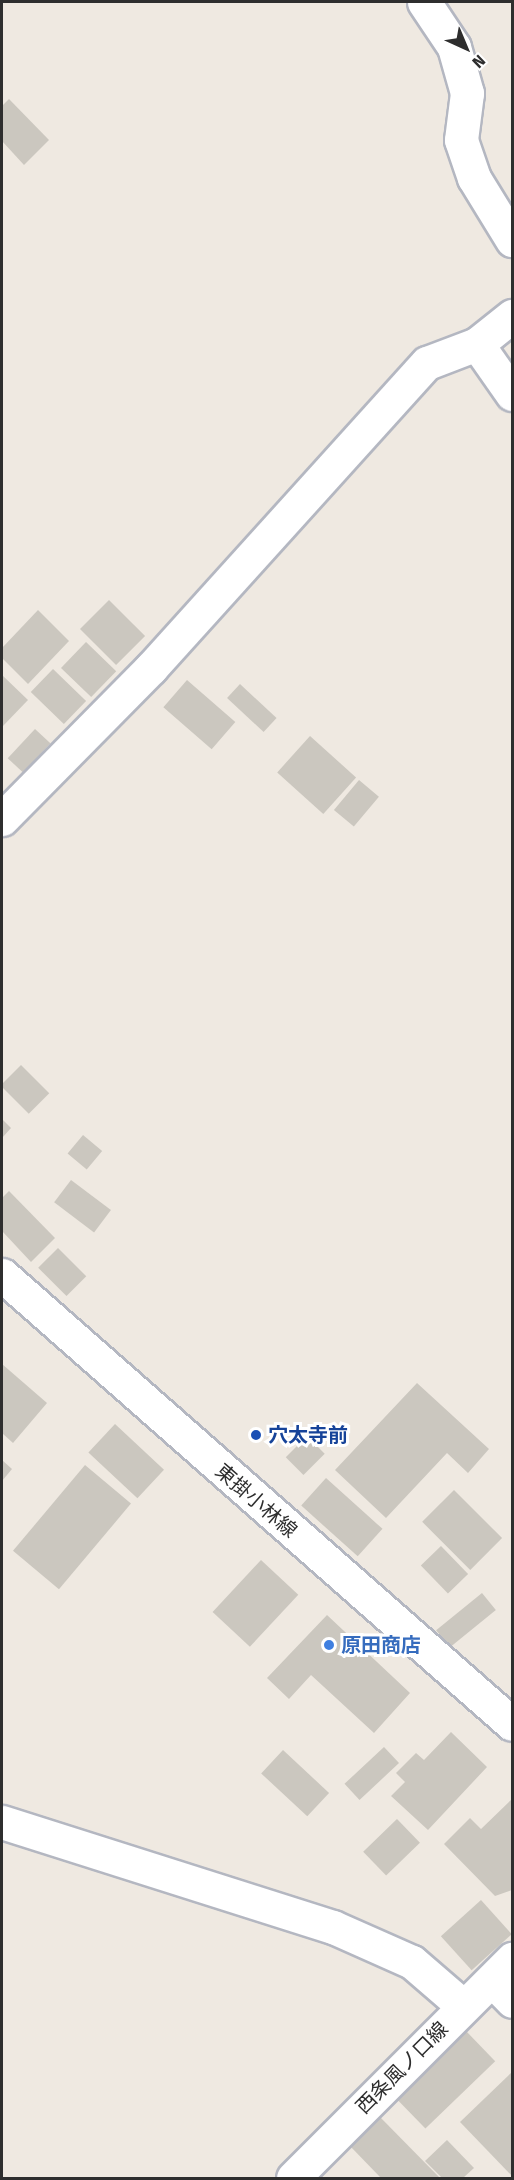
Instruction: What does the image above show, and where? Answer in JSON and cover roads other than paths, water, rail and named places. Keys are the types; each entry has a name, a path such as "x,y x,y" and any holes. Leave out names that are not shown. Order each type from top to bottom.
{"street":[{"path":"424,2 454,47 467,93 461,140 474,178 513,240"},
{"path":"2,819 151,668 427,363 477,344 513,316"},
{"path":"477,344 513,394"},
{"name":"東掛小林線","path":"2,1275 513,1724"},
{"path":"2,1822 333,1927 412,1962 463,2006"},
{"name":"西条風ノ口線","path":"293,2178 463,2006 506,1980"}],"place":[{"name":"穴太寺前","path":"256,1435"},
{"name":"原田商店","path":"329,1645"}]}
